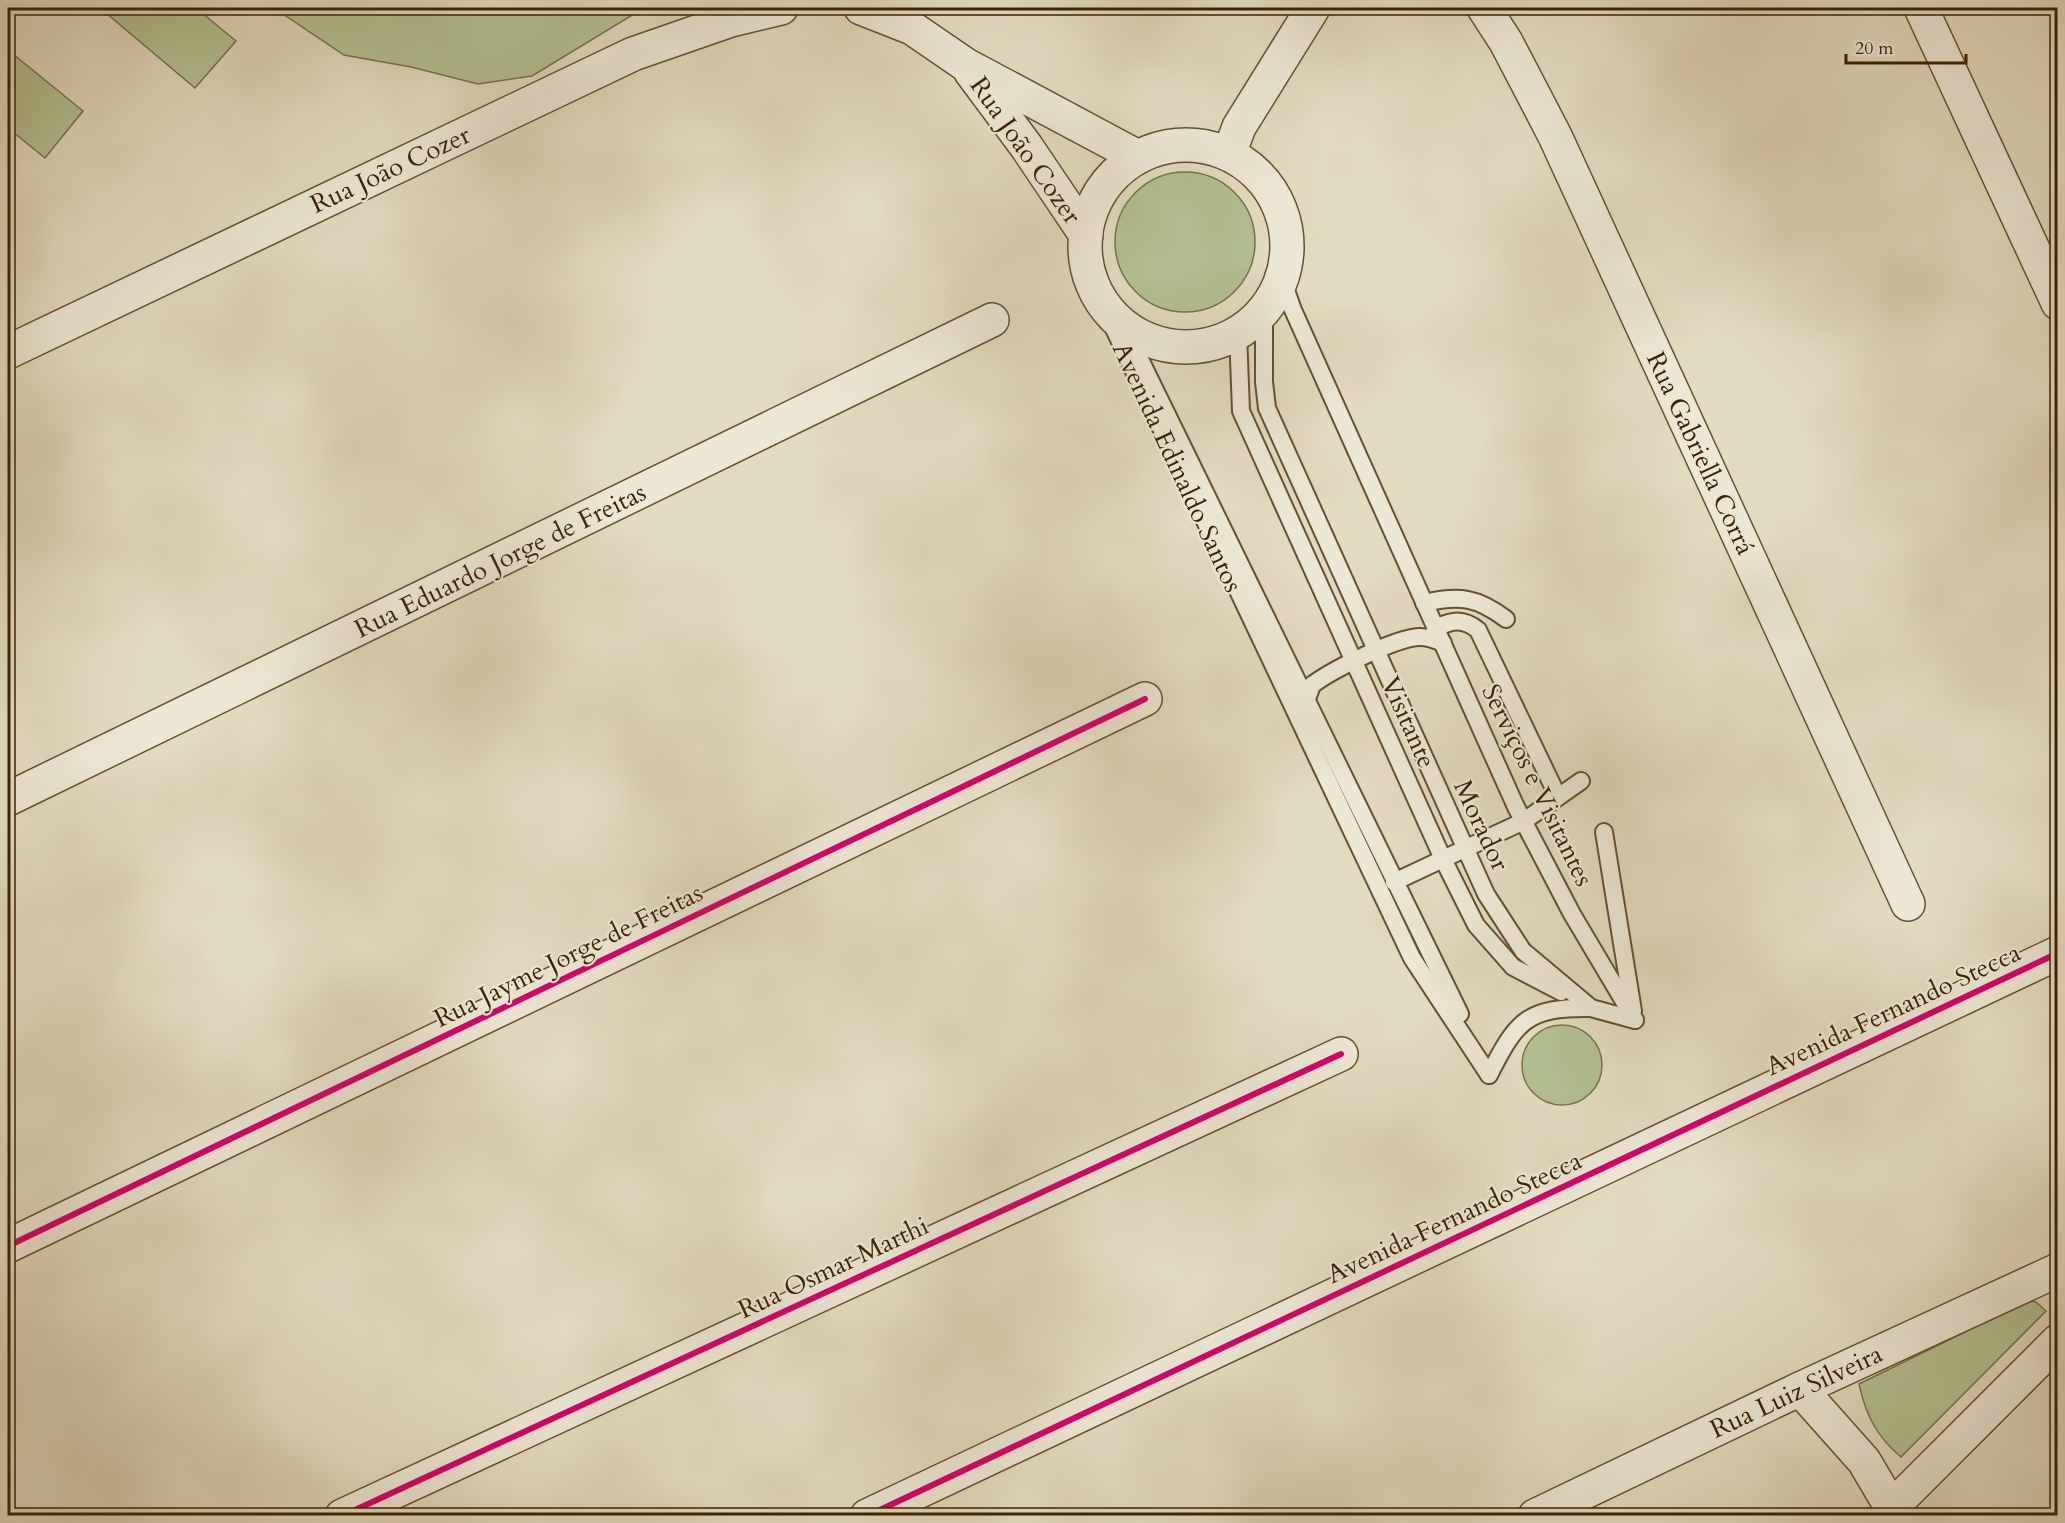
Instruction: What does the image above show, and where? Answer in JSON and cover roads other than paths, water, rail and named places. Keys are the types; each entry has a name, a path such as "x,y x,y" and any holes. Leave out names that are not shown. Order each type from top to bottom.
{"street":[{"name":"Rua João Cozer","path":"12,344 633,54 730,20 781,8"},
{"name":"Rua João Cozer","path":"861,8 912,28 966,65 1138,157"},
{"path":"1229,154 1239,127 1313,8"},
{"name":"Rua Gabriella Corrá","path":"1484,8 1506,42 1554,136 1908,904"},
{"path":"1921,8 2058,303"},
{"name":"Rua João Cozer","path":"966,65 1026,146 1086,235"},
{"name":"Avenida Edinaldo Santos","path":"1183,145 1207,146 1229,154 1250,167 1267,184 1280,206 1287,230 1287,254 1282,279 1264,310 1238,333 1200,346 1180,347 1160,344 1124,326 1098,295 1085,256 1086,235 1091,212 1102,190 1118,171 1138,157 1160,148 1183,145"},
{"name":"Rua Eduardo Jorge de Freitas","path":"8,799 992,320"},
{"name":"Rua Jayme Jorge de Freitas","path":"8,1246 1145,699"},
{"name":"Avenida Fernando Stecca","path":"867,1515 2058,953"},
{"name":"Rua Osmar Marthi","path":"342,1515 1341,1054"},
{"name":"Rua Luiz Silveira","path":"1535,1515 2058,1270"},
{"path":"2023,1286 2049,1288 2058,1292"},
{"path":"1891,1513 1898,1501 2058,1341"},
{"path":"1800,1389 1864,1461 1891,1513"}],"lane":[{"name":"Serviços e Visitantes","path":"1282,279 1435,628 1524,820 1572,914 1635,1020"},
{"name":"Avenida Edinaldo Santos","path":"1098,295 1266,635"},
{"name":"Morador","path":"1264,310 1264,382 1267,408 1463,849 1486,894 1523,951 1592,1008 1635,1020"},
{"name":"Avenida Edinaldo Santos","path":"1124,326 1266,635"},
{"name":"Visitante","path":"1238,333 1241,411 1443,859 1476,925 1513,967 1592,1008"},
{"path":"1424,603 1460,597 1488,605 1506,619"},
{"path":"1435,628 1452,620 1467,622 1478,630 1558,797"},
{"path":"1266,635 1305,701 1489,1075"},
{"path":"1266,635 1302,727 1412,958 1489,1075"},
{"path":"1302,727 1305,701 1312,685 1354,662 1403,640 1419,637 1443,643"},
{"path":"1394,882 1524,820 1581,781"},
{"path":"1604,832 1635,1020"},
{"path":"1489,1075 1505,1042 1518,1026 1538,1013 1562,1008 1592,1008"}]}
